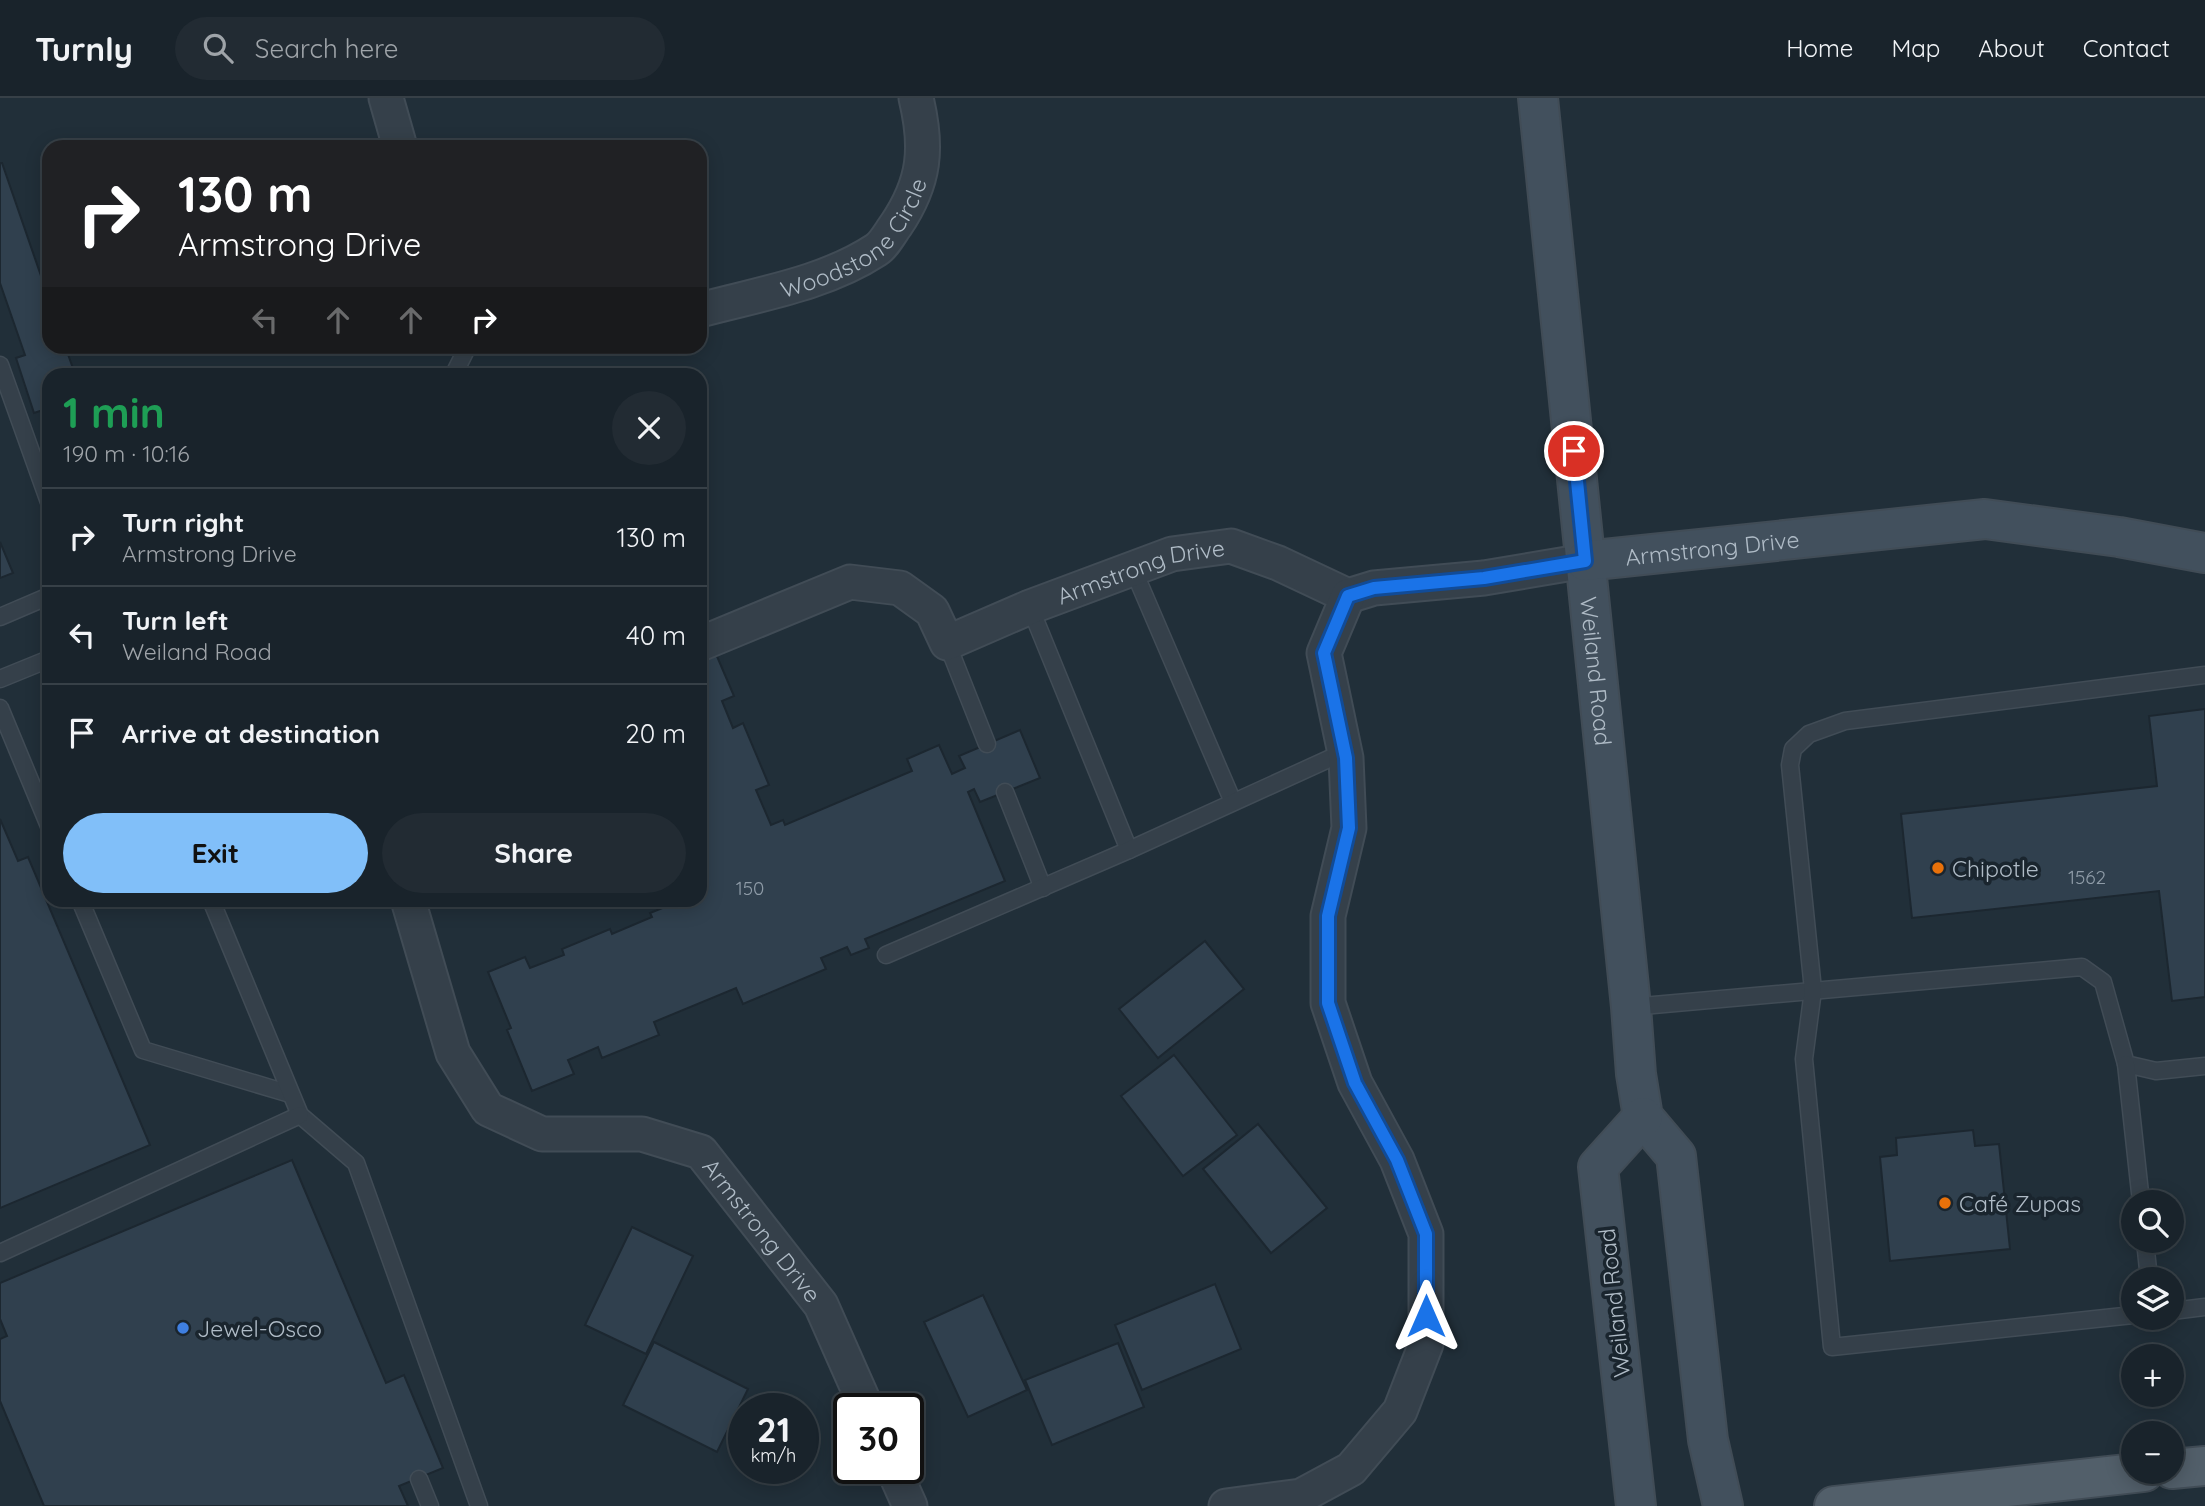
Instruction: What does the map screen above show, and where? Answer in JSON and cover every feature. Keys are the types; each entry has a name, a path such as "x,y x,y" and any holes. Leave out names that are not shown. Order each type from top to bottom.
{"main road":[{"name":"Weiland Road","path":"1538,98 1636,1074 1643,1117 1598,1167 1636,1506"},
{"name":"Armstrong Drive","path":"1585,561 1986,519 2205,552"},
{"path":"1643,1117 1676,1156 1708,1440 1723,1506"},
{"path":"2184,1468 2205,1466"},
{"path":"1833,1506 2121,1475"}],"street":[{"path":"386,98 398,140"},
{"name":"Woodstone Circle","path":"707,308 823,277 879,248 906,209 922,171 923,124 916,98"},
{"name":"Armstrong Drive","path":"947,643 1030,607 1172,554 1231,546 1278,563 1348,596 1374,588 1484,578 1585,561"},
{"path":"707,641 850,582 900,588 932,611 947,643"},
{"path":"1226,1506 1301,1496 1351,1469 1400,1411 1426,1344 1426,1234 1397,1160 1355,1083 1328,1003 1328,916 1349,828 1344,752 1324,653 1348,596"},
{"name":"Armstrong Drive","path":"410,907 453,1053 488,1109 542,1134 642,1135 701,1152 821,1305 860,1393"},
{"path":"900,1484 909,1506"}],"lane":[{"path":"0,365 42,482"},
{"path":"1133,569 1233,802"},
{"path":"0,617 42,599"},
{"path":"1030,607 1129,850"},
{"path":"947,643 986,744"},
{"path":"0,679 42,662"},
{"path":"2121,1316 1832,1347 1804,1059 1813,990 1790,765 1793,749 1809,734 1845,721 2205,675"},
{"path":"0,708 42,808"},
{"path":"886,955 1129,850 1344,752"},
{"path":"1005,792 1043,888"},
{"path":"83,907 143,1050 290,1094"},
{"path":"214,907 299,1115 356,1163 479,1506"},
{"path":"1631,1007 2082,967 2103,982 2126,1064 2140,1190"},
{"path":"2126,1064 2156,1071 2205,1066"},
{"path":"0,1253 299,1115"},
{"path":"2184,1310 2205,1307"},
{"path":"419,1479 430,1506"}],"building":[{"path":"2,163 42,279 42,354 68,354 73,368 42,368 42,410 34,413 16,358 25,355 0,283"},
{"path":"0,542 13,573 0,578"},
{"path":"716,654 734,696 722,701 733,728 743,723 769,785 756,790 771,825 783,820 785,825 912,771 907,759 939,745 952,774 965,768 959,756 1020,730 1040,778 980,802 974,789 968,792 1005,881 865,939 869,948 851,955 847,947 821,958 826,969 743,1004 736,988 654,1022 659,1035 602,1058 598,1047 568,1060 574,1074 532,1091 507,1030 511,1028 488,972 525,957 530,968 564,955 562,949 610,929 612,934 652,917 650,913 665,907 707,907 707,657"},
{"path":"2205,709 2205,997 2172,1001 2159,891 1912,918 1901,814 2157,786 2149,716"},
{"path":"0,819 18,861 28,857 42,890 42,907 49,907 150,1145 0,1208"},
{"path":"1205,941 1244,989 1158,1058 1119,1009"},
{"path":"1174,1055 1237,1135 1183,1176 1121,1096"},
{"path":"1258,1124 1327,1208 1271,1253 1203,1169"},
{"name":"Café Zupas","path":"1973,1130 1975,1146 1999,1144 2010,1249 1890,1261 1880,1157 1897,1155 1896,1138"},
{"name":"Jewel-Osco","path":"292,1160 386,1383 404,1375 443,1468 399,1486 408,1506 44,1506 0,1401 0,1339 7,1336 0,1319 0,1283"},
{"path":"632,1227 693,1256 646,1354 585,1325"},
{"path":"1215,1284 1241,1349 1142,1390 1115,1325"},
{"path":"983,1295 1027,1390 968,1417 924,1322"},
{"path":"654,1342 748,1389 746,1393 728,1393 728,1430 717,1452 623,1405"},
{"path":"1118,1343 1144,1407 1052,1445 1025,1380"}],"place":[{"name":"Chipotle","path":"1938,868"},
{"name":"Café Zupas","path":"1945,1203"},
{"name":"Jewel-Osco","path":"183,1328"}],"route":[{"path":"1426,1316 1426,1234 1397,1160 1355,1083 1328,1003 1328,916 1349,828 1346,758 1324,653 1348,596 1374,588 1484,578 1585,561 1574,451"}]}
